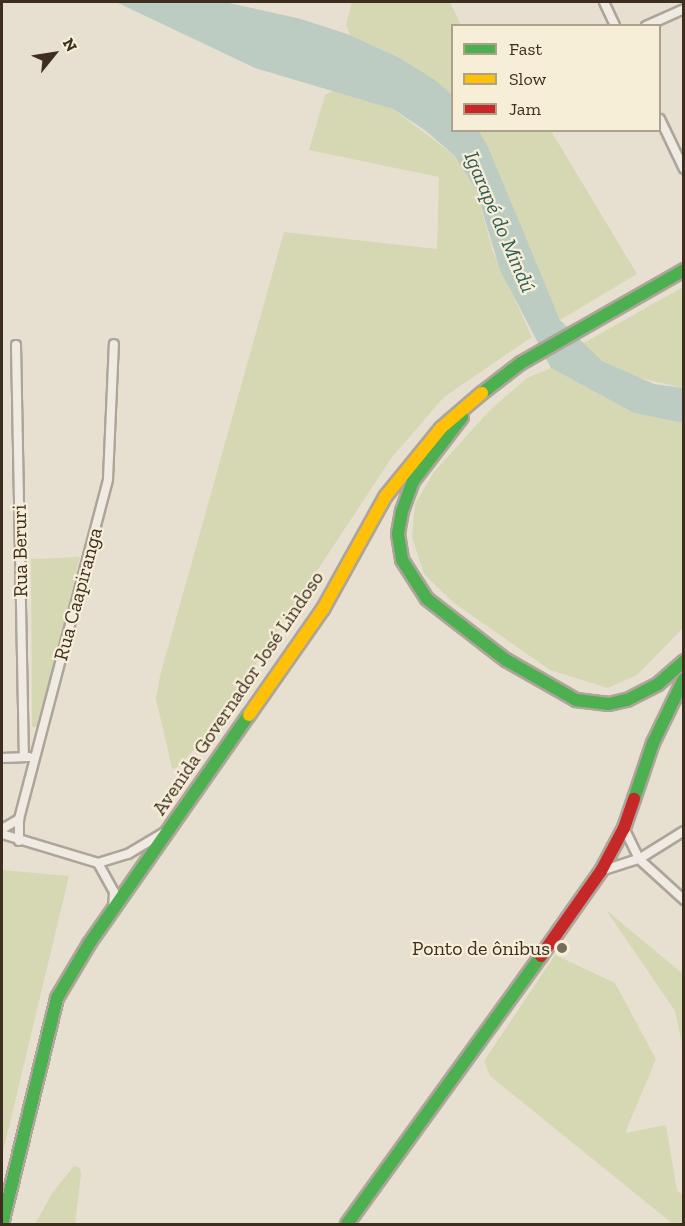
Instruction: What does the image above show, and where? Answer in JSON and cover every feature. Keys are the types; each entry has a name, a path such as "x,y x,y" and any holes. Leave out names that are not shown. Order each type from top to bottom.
{"main road":[{"name":"Avenida Governador José Lindoso","path":"2,1224 57,998 113,910 323,609 385,496 441,428 521,363 616,306 684,270"},
{"path":"484,391 413,481 402,511 399,542 413,581 427,599 506,660 576,700 609,704 627,700 658,684 684,661"},
{"path":"347,1224 360,1211 601,871 624,828 653,743 684,679"}],"street":[{"path":"604,2 614,24"},
{"path":"650,24 684,9"},
{"path":"661,121 684,169"},
{"name":"Rua Caapiranga","path":"19,841 19,819 108,479 114,344"},
{"name":"Rua Beruri","path":"16,345 24,757"},
{"path":"2,758 35,757"},
{"path":"19,819 2,832 19,841 98,863 128,854 171,827"},
{"path":"624,828 639,859 684,900"},
{"path":"601,871 639,859 684,831"},
{"path":"98,863 114,892 113,910"}],"green space":[{"path":"352,2 450,2 461,24 451,24 451,94 399,57 350,35 346,25"},
{"path":"335,90 393,109 455,156 476,190 493,252 532,337 444,397 392,457 230,703 195,749 176,769 172,768 156,699 160,676 284,232 437,249 439,177 309,150 325,95"},
{"path":"479,132 552,132 637,274 560,320"},
{"path":"683,287 683,388 637,377 602,361 582,344"},
{"path":"551,368 634,413 683,423 683,628 637,675 608,688 550,670 454,603 424,574 412,537 415,504 434,472 490,410 527,378"},
{"path":"80,557 40,727 32,727 31,559"},
{"path":"2,870 69,876 2,1156"},
{"path":"606,910 683,974 683,1048 675,1011"},
{"path":"555,955 615,983 656,1059 625,1133 666,1125 677,1191 683,1194 683,1224 673,1224 490,1076 484,1061"},
{"path":"74,1166 80,1168 81,1175 75,1224 35,1224 53,1192"}],"water":[{"name":"Igarapé do Mindú","path":"116,2 225,2 301,19 350,35 398,57 435,80 451,94 451,132 480,132 488,147 560,320 602,361 654,384 683,388 683,423 634,413 551,368 500,270 476,190 455,156 426,131 393,109 255,68"}],"traffic: fast":[{"path":"482,393 521,363 684,270"},
{"path":"462,417 413,481 402,511 398,534 402,560 427,599 506,660 576,700 609,704 627,700 658,684 684,661"},
{"path":"634,799 653,743 684,679"},
{"path":"2,1224 57,998 89,944 249,715"},
{"path":"347,1224 541,956"}],"traffic: slow":[{"path":"249,715 323,609 385,497 441,428 482,393"}],"traffic: jam":[{"path":"541,956 601,871 624,828 634,799"}],"place":[{"name":"Ponto de ônibus","path":"562,948"}]}
